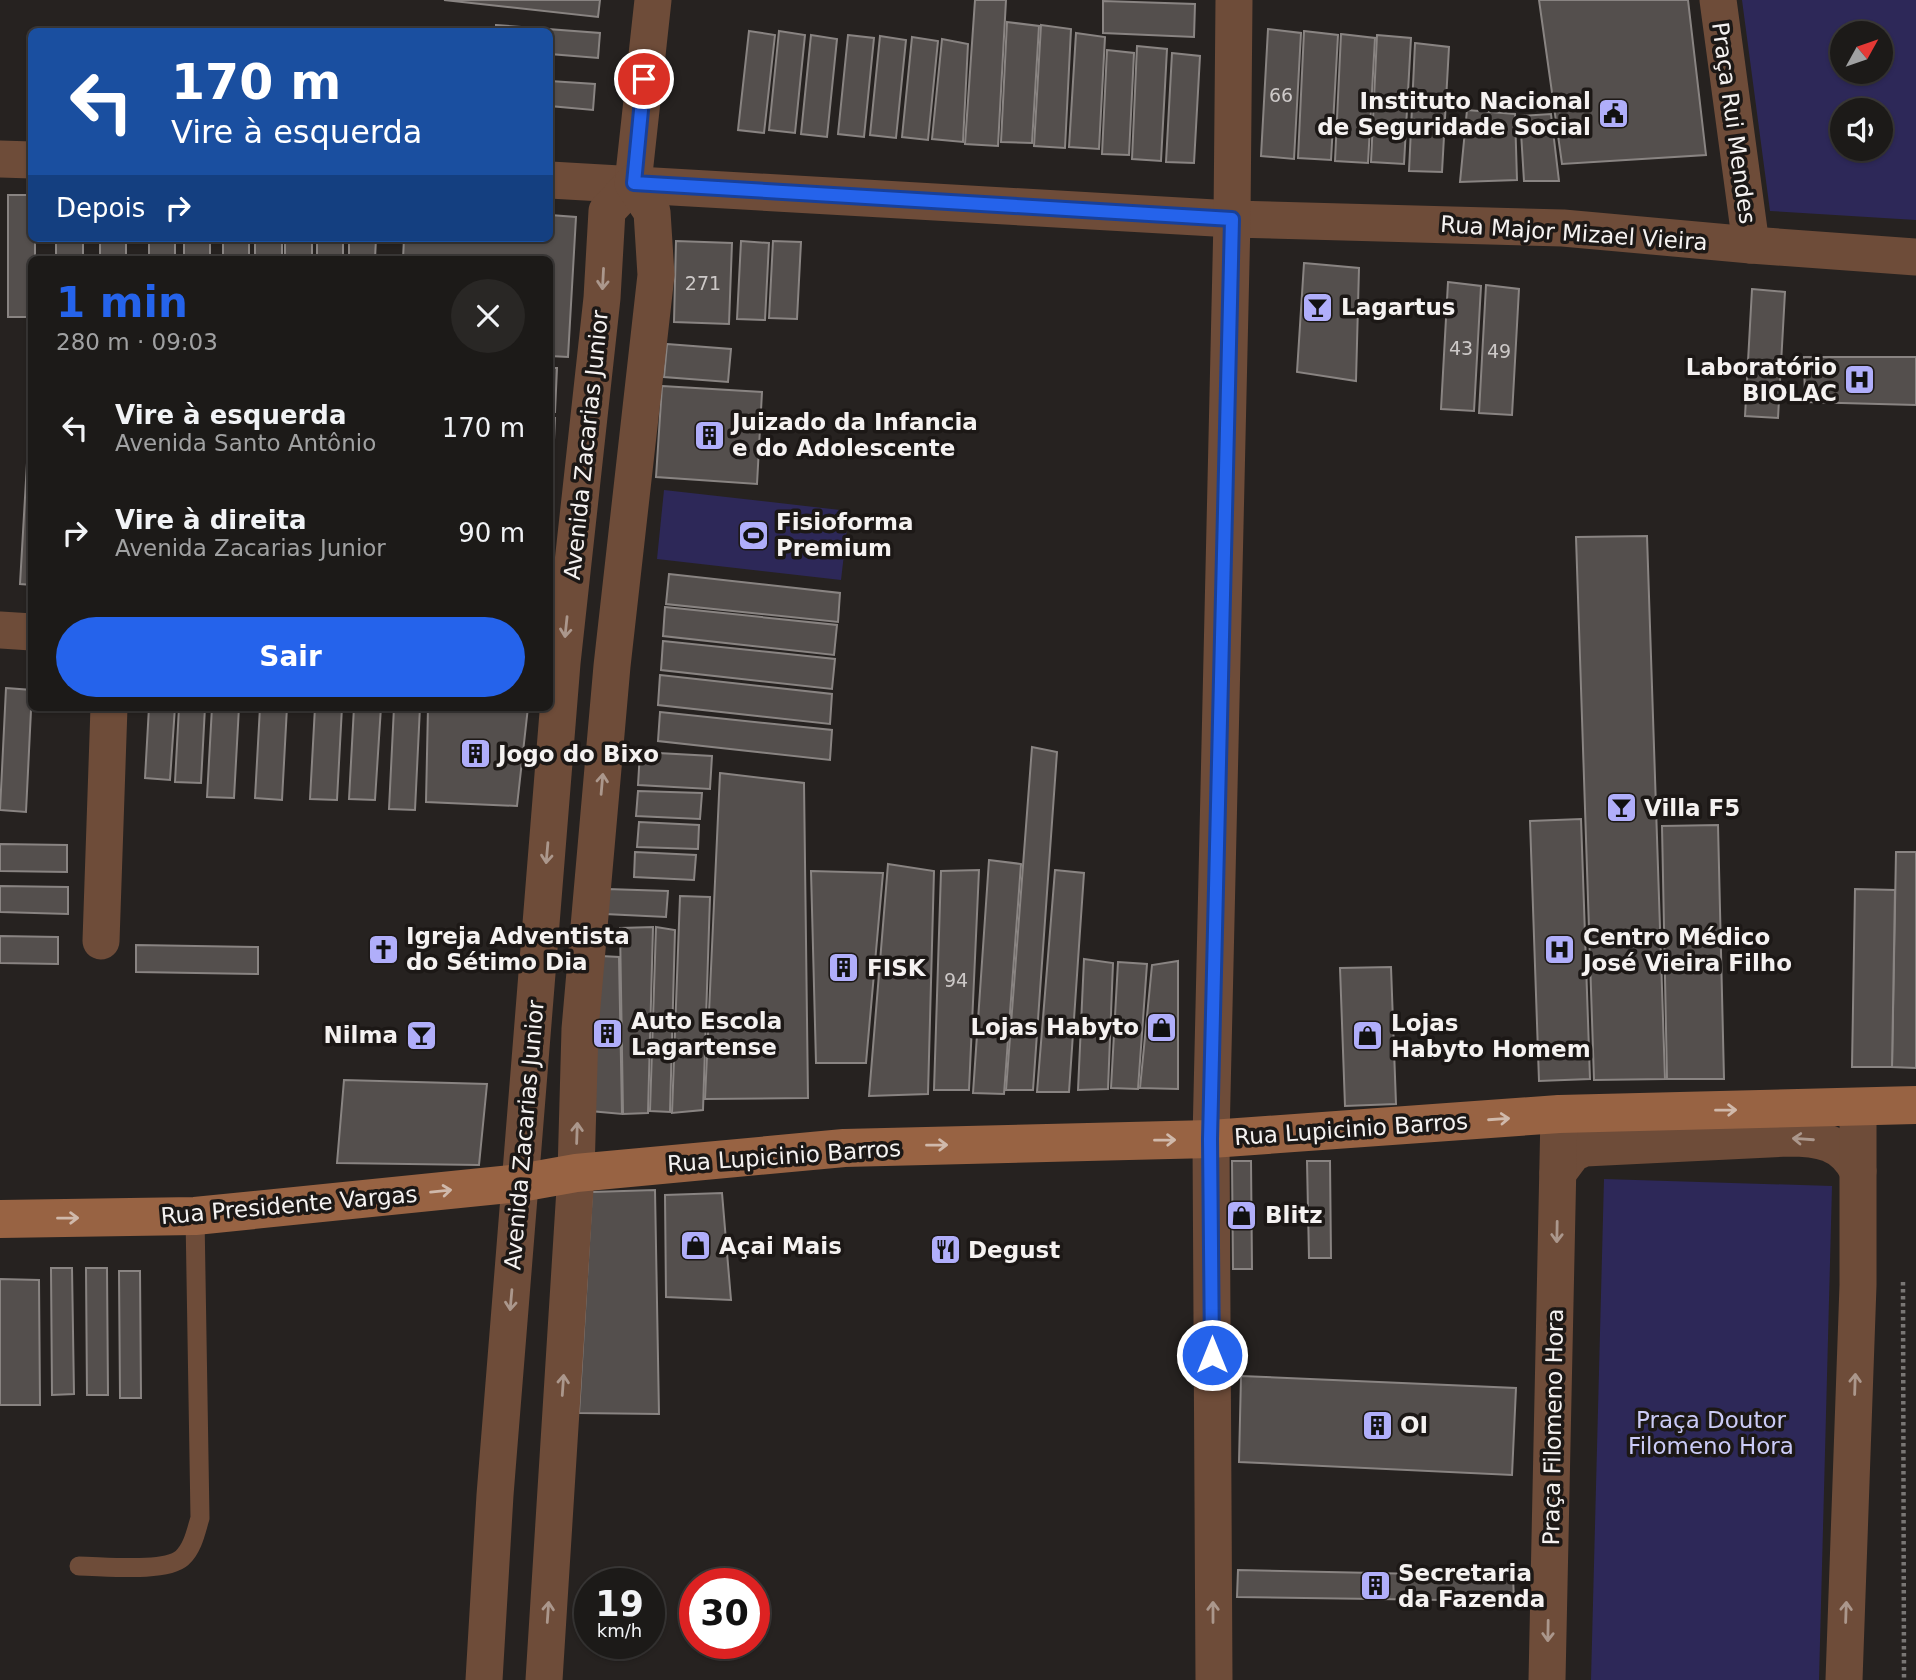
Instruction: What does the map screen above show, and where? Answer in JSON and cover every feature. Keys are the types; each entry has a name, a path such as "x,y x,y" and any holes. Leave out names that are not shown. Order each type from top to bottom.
{"main road":[{"name":"Rua Lupicinio Barros","path":"576,1172 844,1148 1210,1139 1559,1114 1916,1105"},
{"name":"Rua Presidente Vargas","path":"0,1219 195,1216 520,1184 576,1172"}],"street":[{"path":"634,183 653,0"},
{"path":"1214,1680 1210,1139 1232,219 1234,0"},
{"name":"Praça Rui Mendes","path":"1718,0 1751,245"},
{"path":"0,159 28,160"},
{"name":"Rua Major Mizael Vieira","path":"553,180 1232,219 1563,228 1916,257"},
{"name":"Avenida Zacarias Junior","path":"544,1680 576,1172 580,1029 612,666 656,275 652,212 634,183 607,211 602,298 556,662 553,706"},
{"path":"0,630 28,632"},
{"path":"556,662 612,666"},
{"path":"101,941 109,711"},
{"name":"Avenida Zacarias Junior","path":"484,1680 553,711"},
{"path":"1844,1680 1857,1310 1858,1107"},
{"name":"Praça Filomeno Hora","path":"1547,1680 1559,1114"},
{"path":"1559,1174 1573,1153 1585,1148 1788,1138 1808,1138 1833,1145 1844,1151 1858,1171"}],"lane":[{"path":"79,1566 165,1566 182,1558 192,1542 200,1518 195,1216"}],"path":[{"path":"1903,1269 1904,1680"}],"green space":[{"path":"1742,0 1916,0 1916,220 1770,211"},
{"name":"Fisioforma Premium","path":"664,490 849,511 841,580 657,559"},
{"name":"Praça Doutor Filomeno Hora","path":"1604,1179 1832,1186 1819,1680 1591,1680"}],"building":[{"path":"444,0 600,0 598,17"},
{"path":"975,0 1006,0 998,146 965,144"},
{"path":"1539,0 1688,0 1706,155 1562,164"},
{"path":"1103,1 1195,4 1194,37 1103,33"},
{"path":"1007,22 1039,26 1032,143 1001,142"},
{"path":"496,25 535,28 496,28"},
{"path":"1041,25 1071,29 1065,148 1034,146"},
{"path":"553,29 600,33 598,58 553,54"},
{"path":"1268,29 1301,33 1294,159 1261,156"},
{"path":"749,31 775,35 764,133 738,130"},
{"path":"779,31 805,35 795,133 769,130"},
{"path":"1304,31 1338,35 1331,160 1298,158"},
{"path":"1076,33 1105,37 1099,149 1069,147"},
{"path":"1341,34 1375,38 1368,163 1335,161"},
{"path":"811,35 837,39 827,137 801,134"},
{"path":"848,35 874,38 864,137 838,134"},
{"path":"1377,35 1411,38 1404,164 1371,162"},
{"path":"880,36 906,40 896,138 870,135"},
{"path":"912,37 938,41 928,140 902,137"},
{"path":"942,39 968,44 963,142 932,139"},
{"path":"1415,43 1449,47 1442,172 1409,171"},
{"path":"1137,46 1167,49 1161,161 1132,159"},
{"path":"1107,50 1134,53 1129,155 1102,154"},
{"path":"1172,53 1200,56 1194,163 1166,162"},
{"path":"553,81 595,84 593,110 553,106"},
{"path":"1467,110 1515,114 1517,180 1460,182"},
{"path":"1551,114 1559,181 1524,181 1520,116"},
{"path":"8,195 28,195 28,242 35,242 35,256 28,256 28,317 8,317"},
{"path":"553,215 576,217 568,357 553,356 553,256 403,256 404,242 553,242"},
{"path":"676,241 732,243 729,324 674,322"},
{"path":"741,241 769,243 765,320 737,319"},
{"path":"773,241 801,242 797,319 769,318"},
{"path":"56,242 83,242 83,256 56,256"},
{"path":"100,242 126,242 126,256 100,256"},
{"path":"149,242 175,242 175,256 149,256"},
{"path":"184,242 210,242 210,256 184,256"},
{"path":"223,242 249,242 249,256 223,256"},
{"path":"255,242 282,242 282,256 255,256"},
{"path":"285,242 312,242 312,256 285,256"},
{"path":"317,242 343,242 343,256 317,256"},
{"path":"349,242 376,242 375,256 349,256"},
{"path":"1304,263 1359,268 1356,381 1297,372"},
{"path":"1448,282 1481,286 1474,411 1441,409"},
{"path":"1486,285 1519,289 1512,415 1479,413"},
{"path":"1752,289 1785,292 1778,418 1745,416"},
{"path":"667,344 731,349 728,382 664,377"},
{"name":"Laboratório BIOLAC","path":"1804,357 1916,357 1916,405 1805,402"},
{"path":"553,368 557,368 555,412"},
{"name":"Juizado da Infancia e do Adolescente","path":"662,386 762,392 757,484 656,477"},
{"path":"553,418 555,418 553,462"},
{"path":"27,463 28,463 28,585 20,584"},
{"name":"Villa F5","path":"1647,536 1665,1079 1594,1080 1576,537"},
{"path":"553,560 561,561 553,603"},
{"path":"669,574 840,593 838,622 666,604"},
{"path":"665,607 837,625 834,655 663,636"},
{"path":"663,641 835,659 832,689 661,670"},
{"path":"660,675 832,694 830,724 658,705"},
{"path":"6,688 28,690 28,711 31,711 26,812 0,810"},
{"path":"149,711 175,711 170,780 145,778"},
{"path":"179,711 205,711 201,783 175,782"},
{"path":"212,711 239,711 234,798 207,797"},
{"path":"260,711 287,711 282,800 255,798"},
{"path":"315,711 342,711 337,800 310,799"},
{"path":"354,711 381,711 375,800 349,799"},
{"path":"394,711 420,711 415,810 389,809"},
{"name":"Jogo do Bixo","path":"428,711 528,711 517,806 426,802"},
{"path":"660,712 832,730 830,760 658,741"},
{"path":"1032,747 1057,752 1033,1090 1006,1090"},
{"path":"640,752 712,756 710,789 638,785"},
{"path":"720,773 804,783 808,1098 705,1099"},
{"path":"638,791 702,793 700,819 636,816"},
{"name":"Centro Médico José Vieira Filho","path":"1581,819 1590,1079 1539,1081 1530,821"},
{"path":"639,822 699,825 698,849 637,847"},
{"path":"1718,825 1724,1079 1667,1079 1662,826"},
{"path":"0,844 67,845 67,872 0,871"},
{"path":"635,852 696,855 694,880 634,877"},
{"path":"1896,852 1916,852 1916,1068 1892,1067"},
{"path":"989,860 1021,864 1004,1094 973,1093"},
{"path":"888,864 934,871 928,1094 869,1096"},
{"path":"979,870 969,1090 934,1090 941,871"},
{"path":"1055,870 1084,873 1069,1092 1037,1092"},
{"name":"FISK","path":"811,871 883,873 866,1063 816,1063"},
{"path":"0,886 68,887 68,914 0,912"},
{"path":"607,889 668,891 666,917 605,914"},
{"path":"1855,889 1895,890 1892,1067 1852,1067"},
{"path":"680,896 710,897 703,1110 672,1113"},
{"path":"653,927 648,1113 623,1114 620,928"},
{"path":"656,927 675,930 670,1112 650,1111"},
{"path":"0,936 58,937 58,964 0,963"},
{"path":"136,945 258,947 258,974 136,972"},
{"name":"Auto Escola Lagartense","path":"601,956 619,957 622,1114 590,1111"},
{"path":"1084,959 1113,963 1108,1089 1078,1090"},
{"name":"Lojas Habyto","path":"1178,961 1178,1089 1140,1088 1152,965"},
{"path":"1118,962 1147,964 1138,1089 1111,1088"},
{"name":"Lojas Habyto Homem","path":"1391,967 1396,1104 1345,1106 1340,968"},
{"path":"344,1080 487,1084 479,1165 337,1163"},
{"name":"Blitz","path":"1232,1161 1251,1161 1252,1269 1233,1269"},
{"path":"1307,1161 1330,1161 1331,1258 1309,1258"},
{"path":"655,1190 659,1414 579,1413 592,1192"},
{"name":"Açai Mais","path":"722,1193 731,1300 666,1297 665,1195"},
{"path":"51,1268 72,1268 74,1394 52,1395"},
{"path":"86,1268 107,1268 108,1395 87,1395"},
{"path":"119,1271 140,1271 141,1398 120,1398"},
{"path":"0,1279 39,1280 40,1405 0,1405"},
{"name":"OI","path":"1241,1376 1516,1388 1512,1475 1239,1462"},
{"name":"Secretaria da Fazenda","path":"1238,1570 1513,1576 1514,1601 1237,1597"}],"place":[{"name":"Instituto Nacional de Seguridade Social","path":"1614,114"},
{"name":"Lagartus","path":"1318,307"},
{"name":"Laboratório BIOLAC","path":"1860,380"},
{"name":"Juizado da Infancia e do Adolescente","path":"709,435"},
{"name":"Fisioforma Premium","path":"753,535"},
{"name":"Jogo do Bixo","path":"475,754"},
{"name":"Villa F5","path":"1621,808"},
{"name":"Igreja Adventista do Sétimo Dia","path":"383,949"},
{"name":"Centro Médico José Vieira Filho","path":"1560,950"},
{"name":"FISK","path":"844,968"},
{"name":"Lojas Habyto","path":"1162,1027"},
{"name":"Auto Escola Lagartense","path":"608,1034"},
{"name":"Nilma","path":"421,1035"},
{"name":"Lojas Habyto Homem","path":"1368,1036"},
{"name":"Blitz","path":"1242,1215"},
{"name":"Açai Mais","path":"696,1246"},
{"name":"Degust","path":"945,1250"},
{"name":"OI","path":"1377,1425"},
{"name":"Secretaria da Fazenda","path":"1375,1586"}],"route":[{"path":"644,79 634,183 1232,219 1210,1139 1212,1355"}]}
